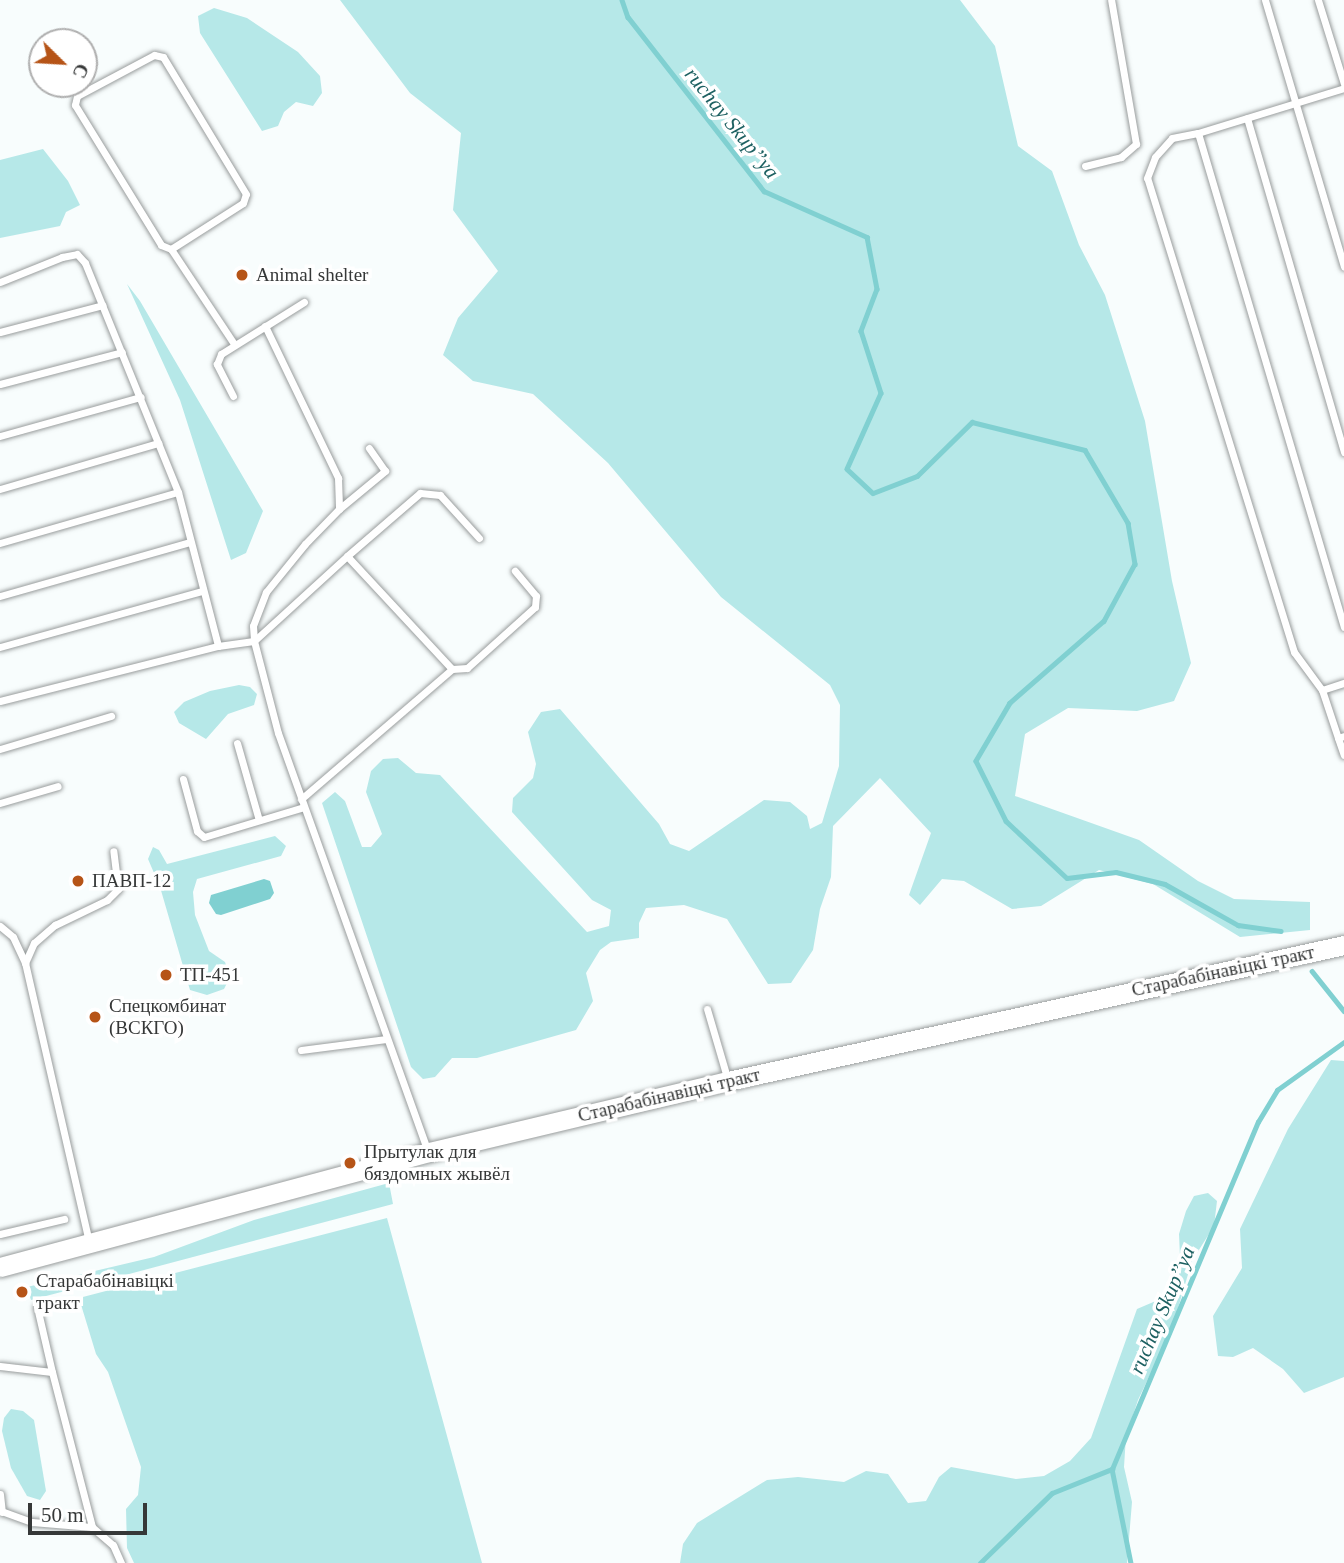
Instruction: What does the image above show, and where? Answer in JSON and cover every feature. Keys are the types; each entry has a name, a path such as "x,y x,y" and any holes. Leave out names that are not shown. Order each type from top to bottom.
{"street":[{"name":"Старабабінавіцкі тракт","path":"0,1267 429,1152 728,1081 1344,945"}],"lane":[{"path":"1085,166 1121,157 1136,144 1111,0"},
{"path":"1265,0 1344,267"},
{"path":"1318,0 1344,86 1198,133 1172,138 1155,157 1147,177 1294,652 1322,690 1341,737 1344,755"},
{"path":"171,249 243,204 246,194 163,57 153,55 77,96 75,105 161,245 171,249 234,344"},
{"path":"1247,118 1344,452"},
{"path":"1198,133 1344,627"},
{"path":"0,282 62,257 77,254 85,263 178,492 218,646"},
{"path":"233,396 217,364 221,354 304,302"},
{"path":"0,332 103,305"},
{"path":"265,326 338,478 339,509"},
{"path":"0,384 122,352"},
{"path":"0,436 141,397"},
{"path":"0,489 158,443"},
{"path":"369,448 385,471 339,509 305,544 266,592 253,626 254,640 278,733 386,1039 429,1152"},
{"path":"0,543 178,492"},
{"path":"0,701 218,646 254,640 420,492 440,495 480,538"},
{"path":"0,596 189,542"},
{"path":"348,556 452,669"},
{"path":"183,779 197,831 204,837 302,803 452,669 467,668 535,607 536,596 515,570"},
{"path":"0,648 202,591"},
{"path":"1322,690 1344,683"},
{"path":"0,748 111,716"},
{"path":"237,743 259,820"},
{"path":"0,803 58,786"},
{"path":"25,963 34,943 55,925 107,901 118,889 113,851"},
{"path":"0,926 13,937 25,963 90,1242"},
{"path":"708,1009 728,1081"},
{"path":"300,1050 386,1039"},
{"path":"0,1234 64,1219"},
{"path":"37,1307 92,1527 113,1545 121,1563"},
{"path":"0,1366 52,1372"},
{"path":"0,1494 2,1512 32,1522 92,1527"}],"shaded area":[{"path":"340,0 960,0 995,46 1018,146 1052,171 1079,245 1105,295 1145,421 1172,581 1191,663 1174,701 1137,711 1068,708 1025,734 1015,796 1139,840 1198,881 1234,899 1310,902 1310,930 1240,937 1153,884 1099,870 1041,906 1012,909 964,881 942,879 920,905 909,895 931,833 880,778 833,826 831,877 820,909 813,950 791,983 768,984 727,919 684,905 646,908 639,923 639,938 611,942 600,950 586,973 593,1001 576,1030 477,1058 452,1058 435,1077 423,1079 411,1067 322,803 335,792 345,801 362,847 371,847 382,834 366,792 371,771 383,759 398,758 416,773 440,775 587,932 609,926 611,910 592,900 512,812 513,798 533,778 536,764 528,732 541,712 560,709 659,824 670,844 689,851 764,800 790,802 807,816 810,829 822,823 839,766 840,705 830,685 721,597 608,463 533,394 473,381 443,355 458,318 498,271 453,210 461,133 410,93"},
{"path":"214,8 247,18 298,52 320,76 322,93 313,106 296,102 284,112 278,126 262,131 200,33 198,16"},
{"path":"43,149 68,181 80,205 66,212 60,226 0,238 0,160"},
{"path":"127,284 140,301 263,511 246,553 231,560 180,400"},
{"path":"239,685 250,687 257,694 254,705 228,714 206,739 179,723 174,712 184,702 210,691"},
{"path":"275,836 286,846 281,856 197,879 193,892 195,915 209,951 225,962 230,977 224,989 207,995 190,990 160,887 148,859 153,847 159,850 167,864"},
{"path":"264,879 270,881 274,893 270,899 221,915 216,914 209,903 211,895"},
{"path":"1331,1060 1344,1061 1344,1377 1304,1393 1283,1369 1253,1348 1233,1357 1218,1356 1213,1316 1242,1268 1240,1229 1288,1129"},
{"path":"389,1183 393,1204 31,1300 27,1287 154,1257 254,1220"},
{"path":"1208,1193 1217,1201 1214,1226 1192,1261 1172,1328 1138,1400 1126,1436 1124,1467 1132,1502 1127,1563 680,1563 683,1544 697,1523 767,1480 798,1477 844,1482 866,1471 888,1474 908,1503 926,1501 939,1477 951,1467 1016,1479 1044,1476 1070,1461 1091,1438 1137,1309 1158,1300 1171,1282 1180,1257 1179,1234 1186,1211 1194,1196"},
{"path":"387,1218 482,1563 134,1563 127,1548 126,1509 138,1495 141,1467 108,1372 96,1354 79,1298"},
{"path":"11,1409 23,1411 34,1420 46,1491 40,1500 27,1496 11,1468 2,1431 4,1418"}],"waterway":[{"name":"ruchay Skup’’ya","path":"622,0 628,17 764,191 867,237 877,289 861,331 881,393 847,469 873,493 917,476 972,422 1085,450 1128,523 1135,564 1104,621 1010,703 976,761 1006,821 1067,878 1116,872 1165,884 1238,925 1281,931"},
{"name":"ruchay Skup’’ya","path":"1312,971 1344,1011"},
{"name":"ruchay Skup’’ya","path":"980,1563 1052,1493 1112,1469 1258,1122 1277,1090 1344,1042"},
{"path":"1112,1469 1131,1563"}],"place":[{"name":"Animal shelter","path":"242,275"},
{"name":"ПАВП-12","path":"78,881"},
{"name":"ТП-451","path":"166,975"},
{"name":"Спецкомбинат (ВСКГО)","path":"95,1017"},
{"name":"Прытулак для бяздомных жывёл","path":"350,1163"},
{"name":"Старабабінавіцкі тракт","path":"22,1292"}]}
